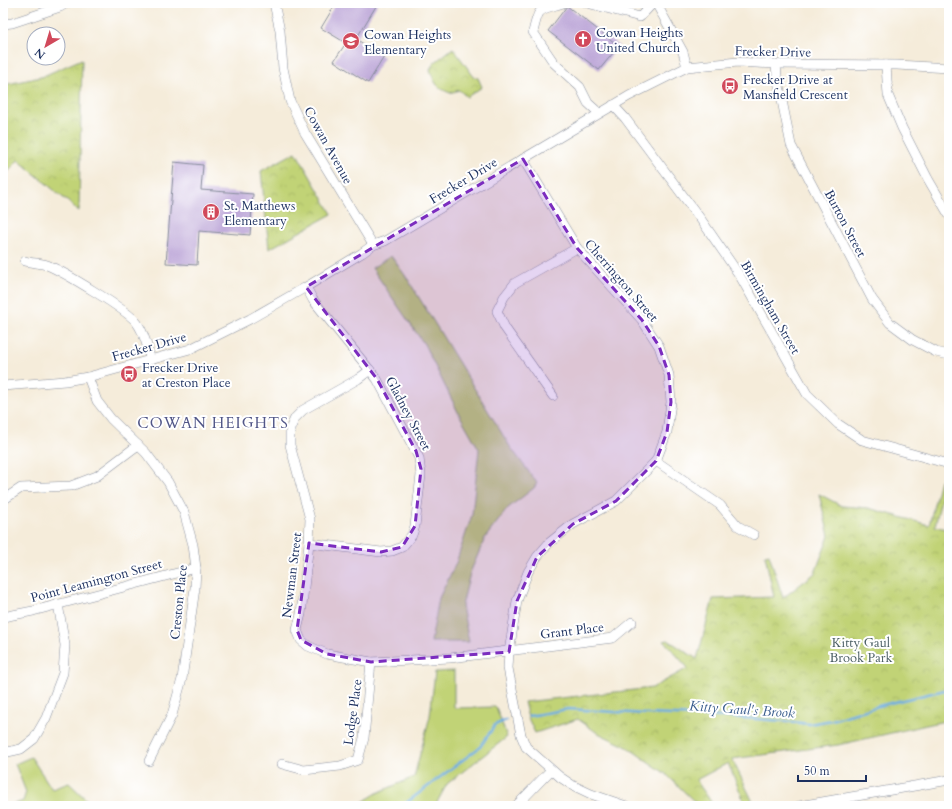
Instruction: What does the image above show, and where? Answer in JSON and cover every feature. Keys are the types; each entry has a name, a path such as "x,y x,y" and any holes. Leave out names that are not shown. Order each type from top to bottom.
{"street":[{"path":"3,24 12,23 60,7 67,3"},
{"name":"Cowan Avenue","path":"274,3 280,31 283,68 290,101 305,133 373,245"},
{"path":"563,3 540,10 537,14 533,32 554,63 580,86 588,103 599,113"},
{"path":"587,3 640,16 653,3"},
{"path":"656,3 683,52 687,68"},
{"name":"Frecker Drive","path":"3,386 65,381 88,377 190,349 250,319 306,287 373,245 385,241 613,105 687,68 738,62 776,64 886,65 949,68"},
{"name":"Burton Street","path":"776,64 777,76 791,145 872,299 890,323 912,340 936,352 949,355"},
{"path":"886,65 888,95 902,128 928,179 949,215"},
{"name":"Birmingham Street","path":"613,105 625,118 702,221 740,276 807,394 838,424 862,440 949,464"},
{"name":"Cherrington Street","path":"523,159 577,248 642,320 659,346 669,375 671,402 667,432 656,461 616,500 573,524 549,543 538,557 528,572 517,602 509,652 508,668 521,735 526,747 551,770 566,781 578,788 626,806"},
{"path":"553,396 505,328 497,311 504,297 515,284 577,248"},
{"path":"25,262 46,265 73,279 127,313 137,323 149,351 150,360"},
{"name":"Gladney Street","path":"306,287 313,300 370,370 394,409 419,458 420,475 414,530 402,547 386,552 309,544"},
{"name":"Newman Street","path":"370,370 358,379 303,410 295,418 290,429 290,445 309,514 310,529 297,630 302,640 308,646 327,654 372,662 450,658 509,652"},
{"name":"Creston Place","path":"88,377 98,401 111,419 138,446 168,482 184,512 193,545 196,568 195,588 182,679 172,715 149,761"},
{"path":"3,500 21,488 71,486 97,476 138,446"},
{"path":"656,461 720,505 738,526 754,535"},
{"name":"Point Leamington Street","path":"3,617 33,611 196,568"},
{"path":"3,753 21,749 34,739 46,718 63,673 65,644 58,604"},
{"name":"Grant Place","path":"509,652 613,638 632,622"},
{"name":"Lodge Place","path":"282,764 304,770 340,766 358,760 364,738 372,662"},
{"path":"516,806 551,770"},
{"path":"799,806 949,780"}],"highlighted area":[{"path":"523,159 577,248 642,320 659,346 669,375 671,402 667,432 656,461 616,501 573,524 537,557 517,601 509,652 371,662 327,654 301,640 297,630 309,543 381,552 402,547 415,526 421,469 416,451 377,379 306,287"}],"green space":[{"path":"453,48 474,77 478,78 482,87 467,97 459,90 450,93 439,87 433,78 430,69 434,63"},
{"path":"82,59 79,211 18,160 3,178 3,85 41,77"},
{"path":"296,152 332,214 269,249 261,171"},
{"path":"391,256 407,278 509,445 537,483 534,488 508,508 485,538 470,573 462,606 469,642 431,642 439,598 456,563 472,515 479,449 459,414 424,344 372,268"},
{"name":"Kitty Gaul Brook Park","path":"940,480 945,482 935,526 949,530 949,720 838,745 732,759 754,804 746,806 728,763 696,780 714,806 699,806 666,774 627,747 596,732 578,719 535,733 528,718 524,702 652,688 688,668 664,641 668,640 697,659 713,599 774,597 765,555 769,554 783,598 815,573 829,536 819,494 842,506 868,508 929,525"},
{"path":"454,671 454,708 496,707 507,737 447,784 435,806 356,806 377,793 414,777 430,716 435,672"},
{"path":"31,757 52,789 69,783 93,806 9,806 23,801 26,792 15,764"}],"building":[{"name":"Cowan Heights Elementary","path":"336,3 378,3 356,39 384,57 368,83 334,61 346,43 321,28"},
{"name":"Cowan Heights United Church","path":"567,6 619,46 599,70 548,31"},
{"name":"St. Matthews Elementary","path":"174,162 203,165 201,190 253,194 250,235 199,231 197,265 166,263"}],"waterway":[{"name":"Kitty Gaul's Brook","path":"529,716 568,709 727,717 809,724 832,720 882,705 949,689"},
{"name":"Kitty Gaul's Brook","path":"402,806 480,747 495,725 506,720"}],"place":[{"name":"Cowan Heights United Church","path":"583,39"},
{"name":"Cowan Heights Elementary","path":"351,41"},
{"name":"Frecker Drive at Mansfield Crescent","path":"730,86"},
{"name":"St. Matthews Elementary","path":"211,212"},
{"name":"Frecker Drive at Creston Place","path":"129,374"}],"district":[{"name":"COWAN HEIGHTS","path":"213,423"}]}
